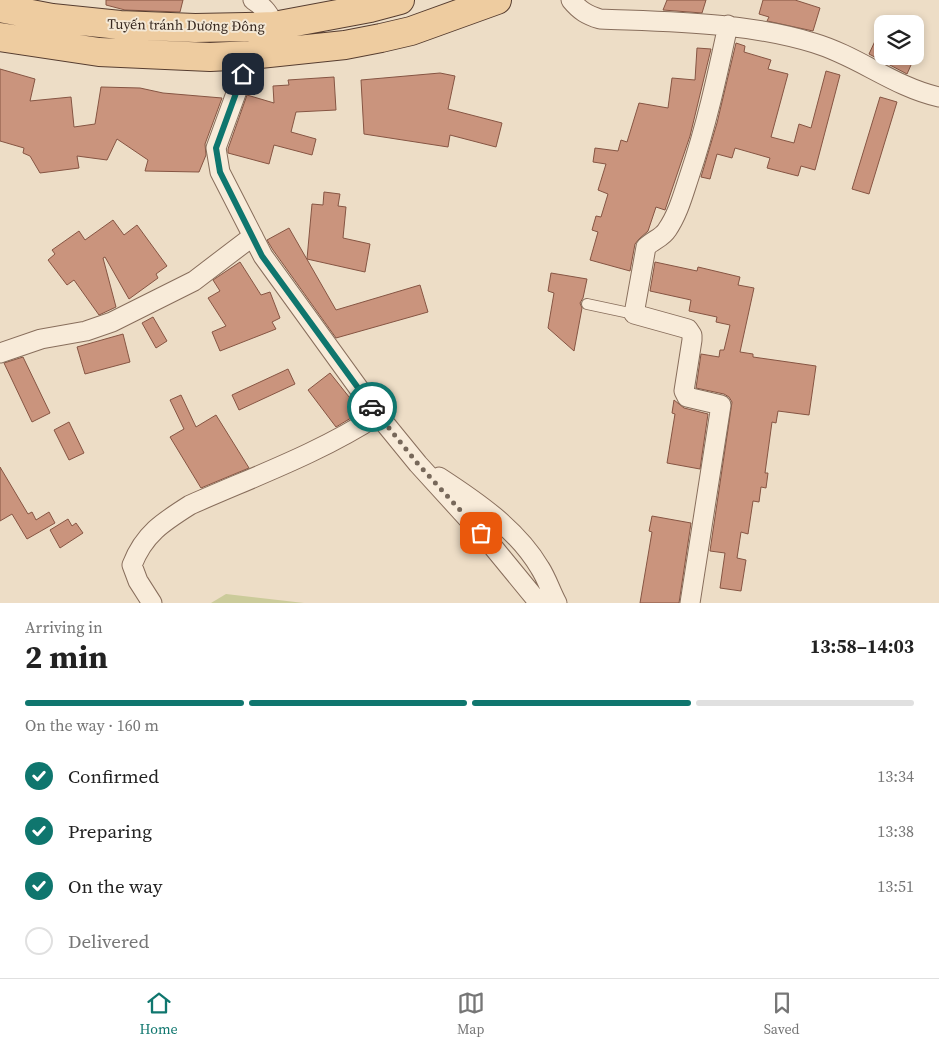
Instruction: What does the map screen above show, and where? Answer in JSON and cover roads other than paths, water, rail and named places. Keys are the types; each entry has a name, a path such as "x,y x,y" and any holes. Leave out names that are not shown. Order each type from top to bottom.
{"main road":[{"name":"Tuyến tránh Dương Đông","path":"0,8 52,18 120,25 195,28 246,27 274,26 370,8 400,0"},
{"name":"Tuyến tránh Dương Đông","path":"0,37 99,52 210,57 250,55 345,45 381,38 411,30 496,0"},
{"path":"246,27 250,55"}],"street":[{"path":"253,0 271,16 274,26"},
{"path":"571,0 587,14 600,19 728,25 784,35 838,50 911,88 939,96"},
{"path":"690,603 722,405 687,397 684,392 692,340 690,332 634,314 646,246 666,232 672,222 703,137 728,25"},
{"path":"250,55 216,148 220,172 262,256 378,415 418,464 489,542 538,603"},
{"path":"0,354 41,339 86,331 112,322 194,280 253,236"},
{"path":"152,603 138,581 132,565 137,552 151,533 169,518 190,505 329,444 354,431 378,415"},
{"path":"418,464 468,495 507,529 541,568 557,603"}],"lane":[{"path":"587,304 634,314"}]}
